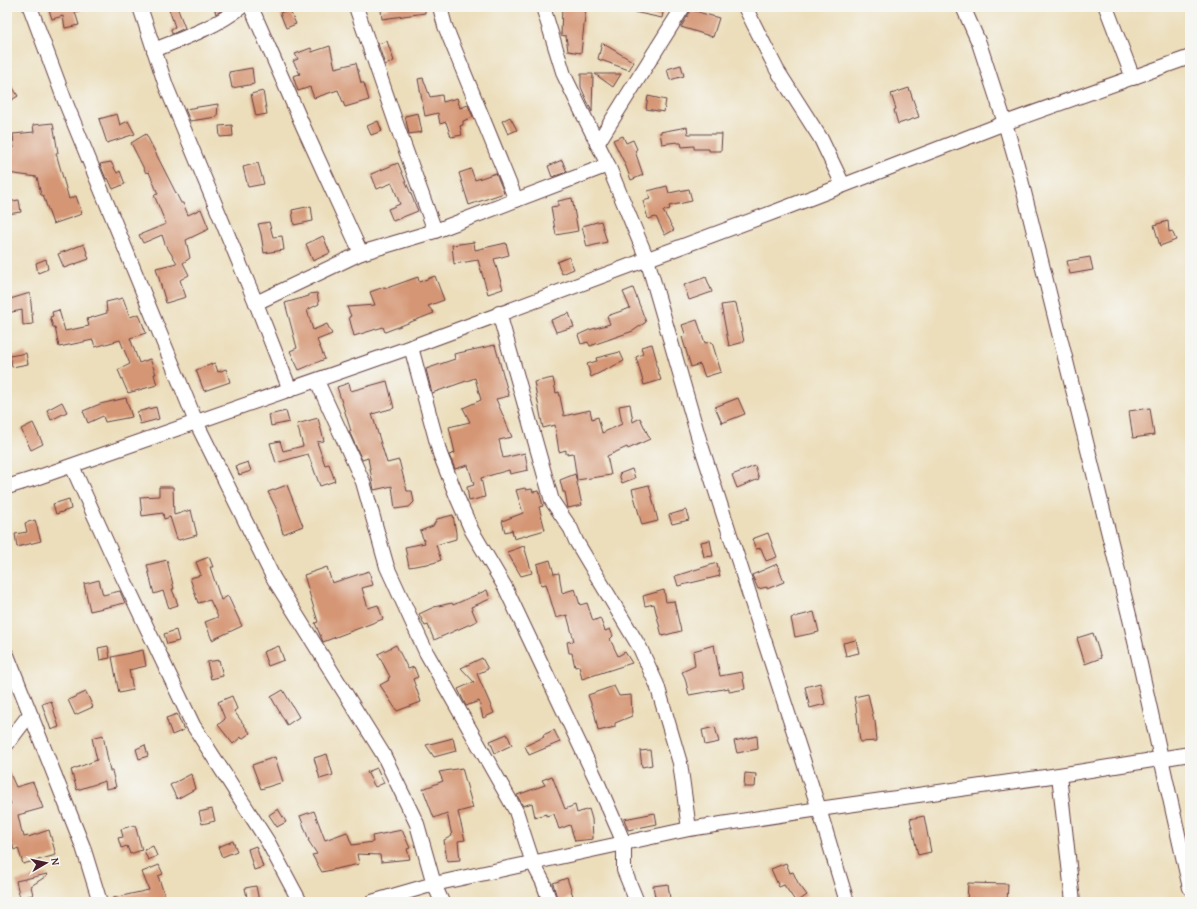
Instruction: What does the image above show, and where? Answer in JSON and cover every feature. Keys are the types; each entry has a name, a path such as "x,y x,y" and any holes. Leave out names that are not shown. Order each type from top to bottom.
{"street":[{"path":"30,7 65,102 196,422 274,579 383,754 417,824 434,884 442,902"},
{"path":"140,7 166,86 184,132 256,303 290,390"},
{"path":"154,50 212,25 230,16 241,7"},
{"path":"251,7 361,254"},
{"path":"356,7 397,126 436,231"},
{"path":"440,7 445,26 466,74 491,142 516,200"},
{"path":"543,7 564,74 608,165 647,259 699,439 819,808 846,902"},
{"path":"597,144 683,7"},
{"path":"745,7 778,70 821,139 843,185"},
{"path":"963,7 978,43 1005,123 1037,243 1064,358 1130,619 1190,888"},
{"path":"1106,7 1133,78"},
{"path":"7,487 72,466 411,347 1005,123 1190,57"},
{"path":"256,303 361,254 436,231 608,165"},
{"path":"499,314 552,501 571,529 576,541 640,648 657,684 680,763 689,829"},
{"path":"411,347 440,454 472,531 505,586 596,779 624,843 624,870 637,902"},
{"path":"317,381 363,482 387,567 426,652 516,811 533,863 543,882 550,902"},
{"path":"72,466 193,726 268,842 300,902"},
{"path":"7,654 83,847 100,902"},
{"path":"7,744 26,719 32,717"},
{"path":"372,902 434,884 689,829 819,808 1059,775 1190,754"},
{"path":"1059,775 1073,902"}],"building":[{"path":"48,7 84,7 84,9 75,12 79,25 65,28 63,16 52,19"},
{"path":"177,7 185,28 172,34 171,29 175,27 169,9"},
{"path":"214,7 227,7 216,14"},
{"path":"388,7 425,7 425,13 382,19 381,10 389,9"},
{"path":"562,7 586,7 581,53 568,51 566,36 561,35"},
{"path":"630,7 664,7 662,18 629,11"},
{"path":"289,9 296,24 286,28 280,13"},
{"path":"691,10 719,18 713,37 681,27"},
{"path":"387,41 394,61 385,65 378,44"},
{"path":"602,43 634,62 629,70 598,59"},
{"path":"330,46 335,68 356,63 361,83 364,83 369,100 345,107 338,90 314,98 310,87 298,91 293,76 300,74 293,61 298,59 295,54 311,48 312,52"},
{"path":"681,65 684,76 670,80 667,69"},
{"path":"252,68 254,84 232,88 229,72"},
{"path":"581,74 593,74 592,112 581,87"},
{"path":"595,74 621,74 613,87"},
{"path":"7,78 18,96 7,103"},
{"path":"423,78 430,97 442,95 443,102 457,98 460,108 468,105 473,117 463,121 463,125 460,126 462,135 451,137 446,122 440,124 438,113 425,116 418,79"},
{"path":"909,88 919,117 898,124 894,110 896,109 891,94"},
{"path":"263,91 267,114 256,116 251,94"},
{"path":"648,96 666,100 664,112 646,109"},
{"path":"218,104 217,117 190,121 185,109"},
{"path":"418,113 422,132 409,134 405,116"},
{"path":"117,114 120,125 128,121 135,134 107,143 99,119"},
{"path":"510,117 517,130 508,134 502,121"},
{"path":"378,121 382,131 371,135 367,126"},
{"path":"53,123 58,153 56,153 69,199 76,196 82,214 53,224 43,195 41,195 37,177 7,173 7,146 14,148 13,134 34,132 33,125"},
{"path":"232,125 233,136 220,137 219,126"},
{"path":"687,127 688,134 722,134 721,151 694,149 694,146 682,147 681,143 677,142 662,144 660,132"},
{"path":"146,134 188,215 201,209 209,229 186,240 190,258 183,263 189,275 180,280 186,297 166,303 156,268 177,263 165,244 162,235 143,243 139,235 166,224 154,195 158,194 149,172 146,173 131,143"},
{"path":"623,136 626,143 633,140 637,149 635,151 643,175 631,180 613,140"},
{"path":"562,160 567,172 552,177 548,166"},
{"path":"111,162 117,173 120,171 125,184 113,189 108,178 106,179 100,164"},
{"path":"258,163 264,184 248,187 243,167"},
{"path":"398,163 418,211 393,221 388,209 400,204 392,183 377,189 371,174"},
{"path":"471,169 475,180 496,173 504,193 469,205 459,173"},
{"path":"667,186 669,193 689,189 692,201 669,206 670,209 663,211 674,230 665,235 656,217 648,219 643,201 650,199 648,191"},
{"path":"572,198 578,231 556,235 551,207 558,206 558,201"},
{"path":"19,200 21,212 7,214 7,202"},
{"path":"311,206 313,221 294,225 292,210"},
{"path":"601,221 607,242 587,247 582,226"},
{"path":"1168,221 1169,232 1172,231 1176,240 1160,246 1154,225"},
{"path":"269,222 273,237 282,236 284,250 264,253 258,224"},
{"path":"323,236 330,253 313,261 306,244"},
{"path":"474,242 475,250 506,243 509,255 494,259 503,289 488,294 478,260 454,264 452,245"},
{"path":"84,244 89,259 64,268 58,254"},
{"path":"569,257 574,269 562,274 557,262"},
{"path":"1090,257 1093,270 1070,274 1067,261"},
{"path":"46,259 48,269 38,273 36,263"},
{"path":"435,276 444,300 428,306 434,313 385,332 383,327 354,336 349,317 351,316 347,307 375,305 370,292 384,287 387,288 418,277 419,282"},
{"path":"706,277 712,292 689,300 684,285"},
{"path":"633,288 646,322 633,331 590,346 588,342 581,344 578,335 610,324 607,316 630,308 623,292"},
{"path":"30,293 33,324 23,325 22,310 7,313 7,300"},
{"path":"317,293 319,304 307,310 313,330 327,324 332,334 317,340 325,359 299,370 290,351 297,348 285,303 309,296 309,294"},
{"path":"123,298 130,317 139,314 146,333 130,338 139,363 150,359 156,374 154,374 157,385 128,393 118,370 130,364 120,340 95,347 93,340 59,347 55,327 53,327 50,317 53,316 52,312 59,310 65,331 89,326 87,319 107,313 106,302"},
{"path":"736,303 744,342 729,346 721,305"},
{"path":"569,313 574,327 556,332 551,320"},
{"path":"697,320 705,343 712,342 721,372 705,377 700,364 691,367 682,337 686,336 682,325"},
{"path":"652,344 657,362 655,362 661,380 644,385 636,357 643,354 641,347"},
{"path":"495,345 509,396 496,399 512,437 499,440 503,458 525,453 528,470 510,474 509,470 481,478 485,497 469,501 467,487 474,485 468,465 455,469 449,455 455,453 449,427 470,422 463,408 481,400 475,378 432,393 426,369 455,359 454,354"},
{"path":"620,352 624,361 591,377 587,364 597,361 596,358"},
{"path":"26,353 28,364 12,367 10,356"},
{"path":"215,363 218,372 226,369 230,382 204,391 196,370"},
{"path":"553,378 556,393 559,392 564,416 590,410 592,419 598,417 602,433 622,424 619,406 630,404 633,422 640,418 650,439 628,449 627,447 607,456 611,475 577,480 573,453 566,454 566,450 559,452 555,425 543,428 534,382"},
{"path":"387,381 394,408 372,414 387,463 399,460 407,491 412,491 414,502 409,507 395,509 392,486 374,490 368,458 362,460 349,431 351,431 337,387 349,383 351,391"},
{"path":"126,398 132,417 105,422 103,416 88,423 83,411 100,404"},
{"path":"738,398 745,414 722,423 715,407"},
{"path":"62,402 67,412 51,420 47,410"},
{"path":"156,407 159,419 140,424 137,412"},
{"path":"1150,408 1154,435 1133,438 1129,411"},
{"path":"286,411 289,422 271,426 269,415"},
{"path":"318,418 324,441 317,442 325,465 329,464 335,481 320,486 308,454 276,463 270,443 280,441 283,451 303,446 297,424"},
{"path":"33,423 43,444 31,450 21,429"},
{"path":"248,462 251,471 239,475 236,466"},
{"path":"755,466 759,479 737,488 732,475"},
{"path":"632,469 635,478 622,483 619,474"},
{"path":"575,474 582,505 568,508 565,492 563,492 560,480"},
{"path":"287,485 303,526 283,534 276,508 268,492"},
{"path":"649,485 658,521 642,525 632,489"},
{"path":"159,487 173,487 174,515 191,510 197,535 179,540 177,539 170,517 164,519 163,513 142,516 140,497 159,496"},
{"path":"525,488 526,490 532,489 533,492 539,491 543,506 539,507 545,530 514,539 512,530 505,532 502,521 523,513 516,490"},
{"path":"69,499 71,509 56,514 53,504"},
{"path":"686,510 689,520 672,524 669,515"},
{"path":"453,515 456,539 436,545 441,560 433,563 409,567 405,547 425,543 420,531 433,526 437,519"},
{"path":"35,520 41,541 17,547 15,534 27,532 25,523"},
{"path":"768,533 777,557 766,561 761,548 756,549 752,539"},
{"path":"710,540 713,556 704,557 701,542"},
{"path":"524,546 532,573 521,576 507,552"},
{"path":"209,557 213,567 210,567 221,600 228,596 242,626 212,640 205,622 218,617 210,600 198,603 190,578 201,575 196,562"},
{"path":"167,560 174,589 172,589 178,605 169,608 163,591 154,594 147,565"},
{"path":"550,560 554,574 559,573 562,593 575,589 580,605 587,603 593,621 600,618 605,631 610,629 613,636 610,639 618,656 625,652 632,663 582,679 579,666 575,667 572,653 569,653 567,642 574,641 567,615 556,618 546,584 541,585 537,564"},
{"path":"717,563 720,576 678,586 675,576"},
{"path":"777,564 784,582 767,589 767,587 758,589 752,575"},
{"path":"327,567 332,583 369,571 373,585 362,588 368,608 378,605 383,619 323,642 315,623 318,622 304,575"},
{"path":"99,580 103,595 120,591 125,603 90,611 84,584"},
{"path":"487,590 490,599 471,607 477,621 434,640 428,625 425,626 419,614 434,607 452,603 453,605"},
{"path":"664,590 666,602 674,601 681,631 662,636 654,604 645,606 643,596"},
{"path":"814,612 819,632 795,637 791,618"},
{"path":"176,630 179,641 167,644 164,634"},
{"path":"1093,633 1101,658 1085,664 1077,638"},
{"path":"856,640 859,653 846,656 843,643"},
{"path":"396,645 408,669 414,667 418,677 413,679 421,702 397,711 380,685 389,680 388,678 390,677 378,654"},
{"path":"714,645 720,676 742,672 745,689 729,692 729,688 689,695 682,672 695,666 693,651"},
{"path":"108,646 110,658 100,660 98,648"},
{"path":"279,646 284,660 268,666 263,652"},
{"path":"143,650 146,666 129,670 133,690 119,693 112,657"},
{"path":"482,658 488,669 477,674 494,713 483,718 479,701 466,706 458,689 474,682 461,668"},
{"path":"219,660 223,676 211,679 207,662"},
{"path":"820,683 825,704 810,708 805,687"},
{"path":"614,686 619,696 631,695 632,716 615,723 615,727 598,731 595,715 588,695"},
{"path":"283,690 299,717 287,725 271,697"},
{"path":"86,692 93,707 75,715 68,700"},
{"path":"868,694 875,721 877,741 860,742 854,697"},
{"path":"232,696 237,709 234,711 250,733 242,739 241,737 233,744 218,725 225,719 218,702"},
{"path":"51,701 59,727 51,730 42,704"},
{"path":"177,714 184,730 172,735 166,718"},
{"path":"715,727 719,742 705,745 702,730"},
{"path":"554,730 560,742 529,755 525,746 544,737 543,735"},
{"path":"507,734 512,745 495,753 490,741"},
{"path":"103,735 110,771 112,771 116,787 106,789 105,781 77,790 71,770 97,760 92,738"},
{"path":"757,736 758,749 737,753 734,741"},
{"path":"453,738 456,751 434,757 426,745"},
{"path":"145,745 148,756 139,759 136,749"},
{"path":"650,750 652,765 642,767 640,751"},
{"path":"327,754 333,775 320,779 314,758"},
{"path":"275,757 283,782 261,789 252,765"},
{"path":"7,767 16,787 33,782 43,808 18,815 24,837 49,830 56,855 23,864 18,848 14,850 7,824 7,804 11,804 7,790"},
{"path":"377,768 384,783 375,787 367,772"},
{"path":"462,768 473,808 458,812 465,840 458,841 460,860 447,861 444,840 452,836 447,813 434,818 423,789 443,781 439,772"},
{"path":"745,773 756,774 755,787 744,787"},
{"path":"191,774 195,789 177,799 170,785"},
{"path":"552,776 565,809 575,805 577,813 589,809 592,819 593,839 575,841 570,825 559,829 554,814 546,816 546,814 535,817 532,803 523,806 517,795 545,785 542,780"},
{"path":"212,809 215,821 202,824 199,812"},
{"path":"278,809 286,822 277,827 269,815"},
{"path":"314,811 325,840 347,832 352,845 373,842 372,836 402,830 410,848 407,849 410,859 381,862 380,855 357,854 359,864 322,872 312,855 317,854 308,840 300,816"},
{"path":"655,813 657,824 628,830 624,819"},
{"path":"924,816 931,852 918,855 910,819"},
{"path":"135,825 142,850 130,854 127,846 121,848 118,838 123,837 121,829"},
{"path":"233,841 237,851 222,857 218,847"},
{"path":"153,846 157,856 148,860 144,850"},
{"path":"256,846 263,867 254,870 248,849"},
{"path":"786,863 790,873 793,872 798,883 807,895 797,902 784,885 779,887 771,869"},
{"path":"159,865 163,874 158,876 167,902 114,902 113,898 149,890 142,872"},
{"path":"48,875 31,886 33,895 20,898 16,881"},
{"path":"567,878 573,896 558,902 553,883"},
{"path":"968,883 1008,884 1007,902 967,902"},
{"path":"668,884 670,899 656,902 653,886"},
{"path":"256,886 259,901 248,902 245,888"}]}
